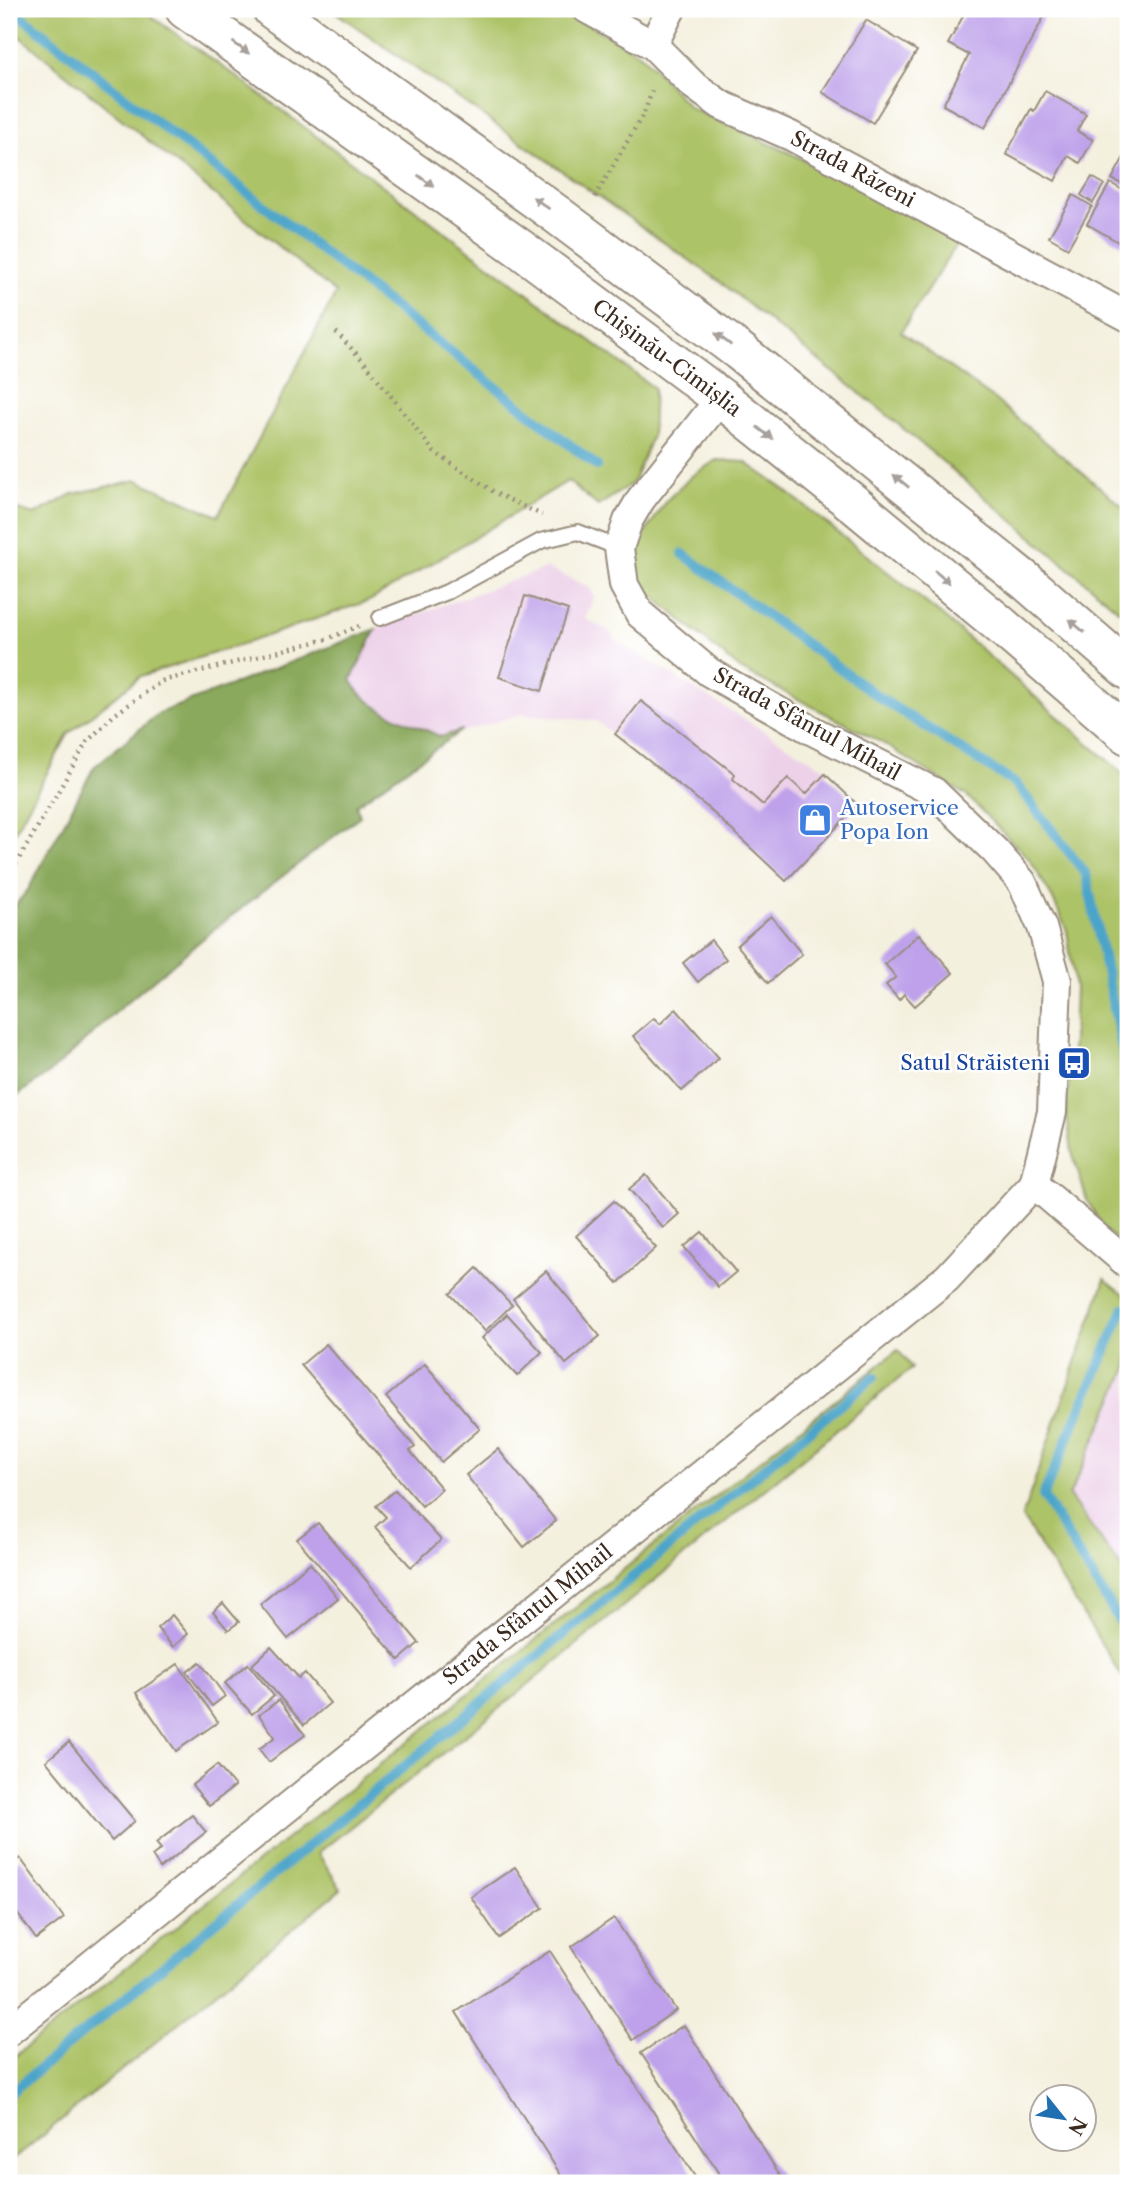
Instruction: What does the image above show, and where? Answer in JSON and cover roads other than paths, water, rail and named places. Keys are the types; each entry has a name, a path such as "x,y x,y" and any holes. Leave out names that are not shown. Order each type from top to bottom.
{"highway":[{"name":"Chișinău-Cimișlia","path":"185,9 721,398 885,529 1128,735"},
{"path":"272,9 577,229 739,351 1027,582 1128,670"}],"street":[{"name":"Strada Răzeni","path":"586,9 653,45 692,84 721,105 791,136 1128,317"},
{"path":"653,45 671,9"},
{"name":"Strada Sfântul Mihail","path":"9,2031 947,1278 1034,1184 1052,1112 1056,981 1042,927 1022,882 995,851 934,792 813,731 709,672 640,614 624,585 619,548 628,521 641,499 721,398"},
{"path":"1034,1184 1128,1264"}],"lane":[{"path":"380,618 447,592 541,541 578,532 619,548"}],"waterway":[{"path":"12,9 597,466"},
{"path":"683,554 883,700 1016,784 1086,874 1128,1076"},
{"path":"1124,1308 1043,1496 1128,1635"},
{"path":"9,2094 874,1377"}],"place":[{"name":"Autoservice Popa Ion","path":"815,820"},
{"name":"Satul Străisteni","path":"1074,1063"}]}
